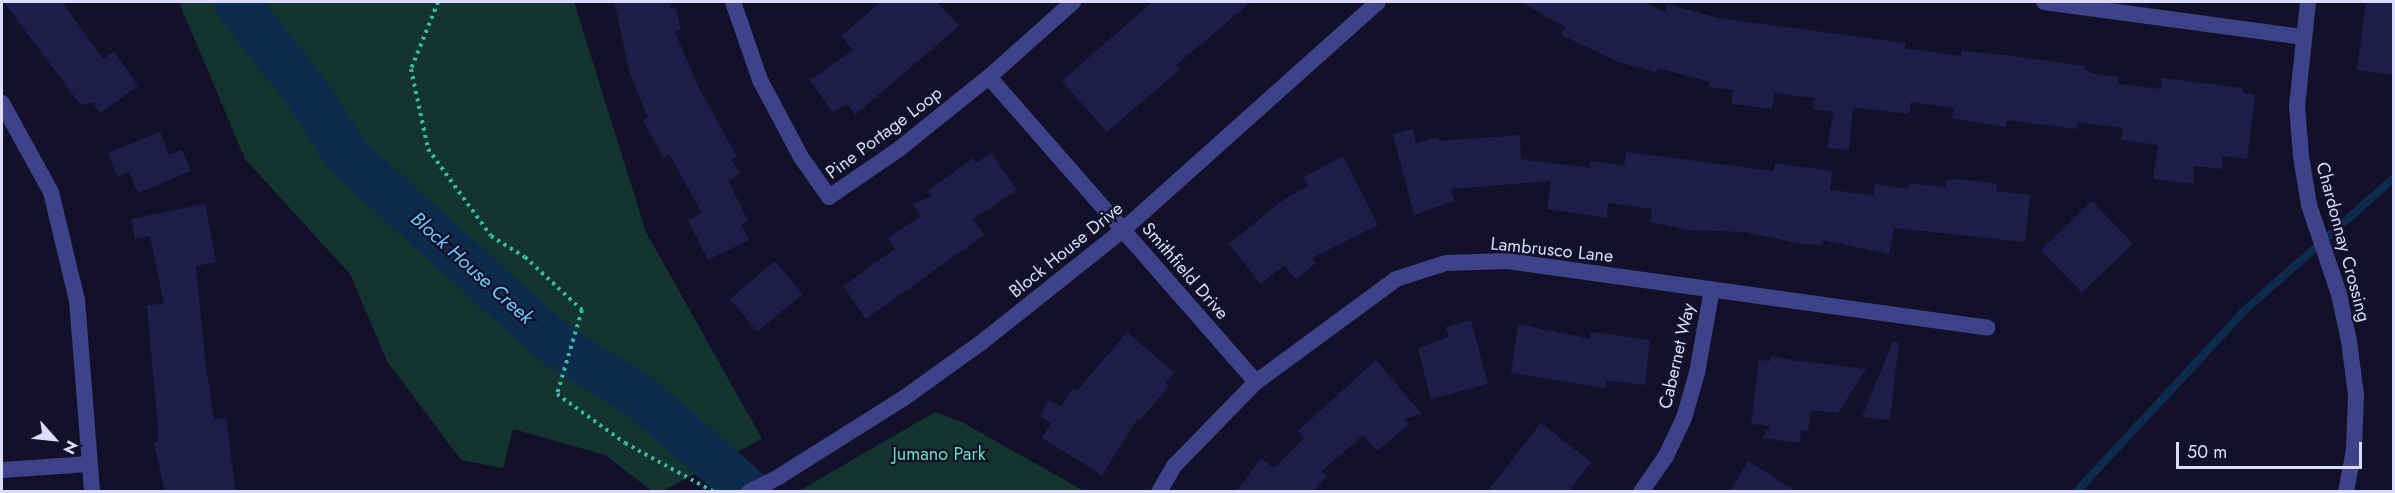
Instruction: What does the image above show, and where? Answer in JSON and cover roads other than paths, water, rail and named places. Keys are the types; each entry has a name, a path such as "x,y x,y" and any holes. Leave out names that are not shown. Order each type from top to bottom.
{"street":[{"name":"Pine Portage Loop","path":"734,2 760,80 801,157 830,197 899,149 989,77 1073,2"},
{"name":"Block House Drive","path":"749,492 780,476 904,398 982,342 1123,230 1378,2"},
{"path":"2044,2 2302,37"},
{"name":"Chardonnay Crossing","path":"2308,2 2302,37 2297,106 2309,205 2339,294 2356,395 2354,450 2346,492"},
{"name":"Smithfield Drive","path":"989,77 1256,382"},
{"path":"2,103 51,192 75,289 92,492"},
{"name":"Lambrusco Lane","path":"1160,492 1174,466 1256,382 1396,279 1446,263 1507,261 1987,328"},
{"name":"Cabernet Way","path":"1641,492 1666,456 1684,418 1697,373 1712,289"},
{"path":"2,470 89,464"}],"waterway":[{"name":"Block House Creek","path":"236,2 312,100 347,156 555,344 638,395 750,492"},
{"path":"2076,492 2244,311 2394,178"}],"park label":[{"name":"Jumano Park","path":"939,454"}]}
